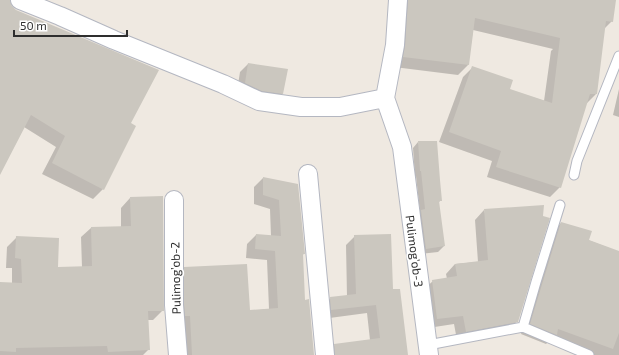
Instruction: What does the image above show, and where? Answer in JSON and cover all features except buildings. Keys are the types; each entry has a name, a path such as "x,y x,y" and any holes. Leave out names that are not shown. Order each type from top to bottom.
{"street":[{"path":"20,0 223,84 259,101 301,107 340,107 385,98 395,45 398,0"},
{"name":"Pulimog’ob-3","path":"385,98 402,147 428,350"},
{"path":"308,174 326,355"},
{"name":"Pulimog’ob-2","path":"174,200 174,305 178,355"}],"lane":[{"path":"574,176 577,161 619,56"},
{"path":"523,327 560,205"},
{"path":"428,350 523,327 588,355"}]}
